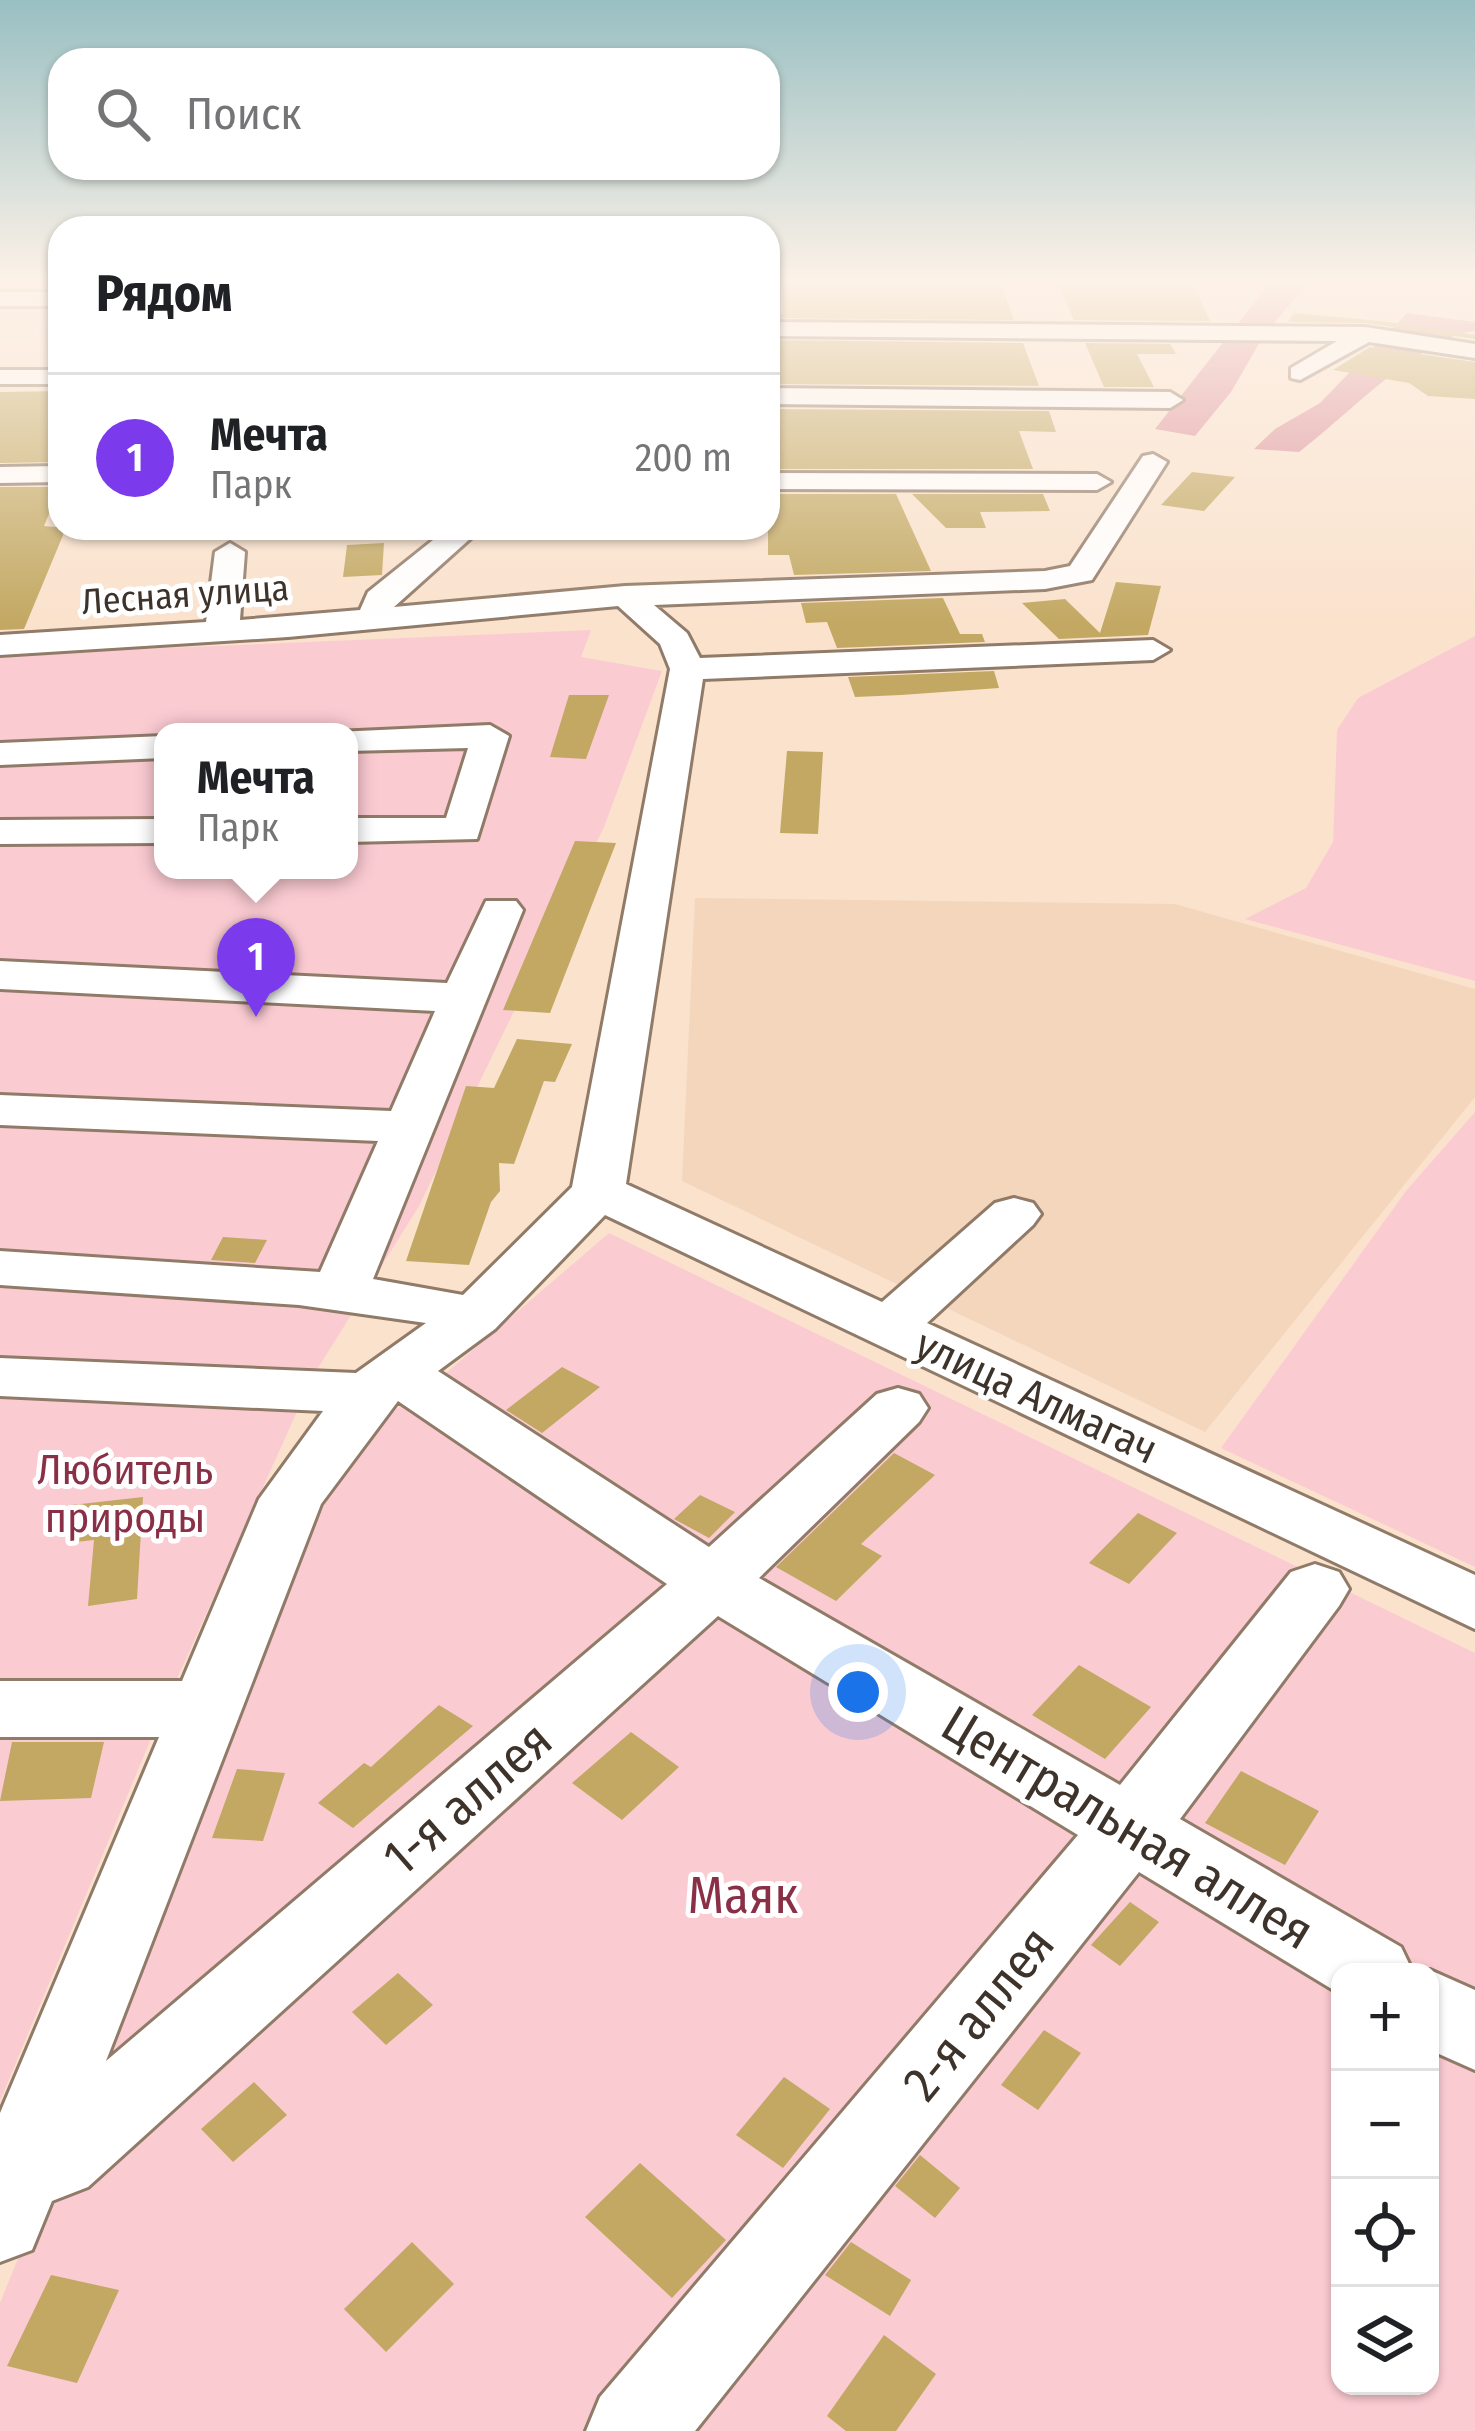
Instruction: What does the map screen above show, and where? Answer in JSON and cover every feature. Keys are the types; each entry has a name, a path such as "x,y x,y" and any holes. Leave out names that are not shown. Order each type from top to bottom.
{"street":[{"path":"913,397 1170,400"},
{"name":"Лесная улица","path":"0,645 625,596 1045,580 1081,573 1153,462"},
{"path":"8,482 48,476"},
{"path":"780,481 1097,482"},
{"path":"375,618 379,598 452,540"},
{"path":"222,631 230,552"},
{"path":"7,2183 210,1709 291,1498 383,1383 475,1316 598,1191 687,669 675,640 625,596"},
{"path":"687,669 1153,650"},
{"path":"358,740 490,736 463,830 358,830"},
{"path":"0,754 154,747"},
{"path":"0,832 154,831"},
{"path":"339,1293 501,910"},
{"path":"0,975 460,998"},
{"path":"0,1110 411,1127"},
{"name":"улица Алмагач","path":"598,1191 1475,1604"},
{"path":"888,1327 1014,1214"},
{"path":"0,1268 339,1293 414,1301 475,1316"},
{"path":"0,1377 383,1383"},
{"name":"Центральная аллея","path":"383,1383 1358,1963"},
{"name":"1-я аллея","path":"7,2183 57,2158 713,1582 898,1408"},
{"name":"2-я аллея","path":"634,2431 1131,1827 1315,1589"},
{"path":"0,1709 210,1709"},
{"path":"1439,2011 1475,2033"}],"shaded area":[{"path":"1180,397 1227,397 1195,436 1155,429"},
{"path":"1325,397 1364,397 1299,452 1254,449 1275,429"},
{"path":"695,898 1175,904 1475,989 1475,1097 1205,1432 682,1181"}],"green space":[{"name":"Любитель природы","path":"591,630 581,657 662,671 604,827 419,1206 313,1376 163,1710 0,2101 0,655"},
{"path":"1475,636 1475,981 1245,919 1306,888 1333,842 1337,730 1358,698"},
{"path":"1475,1112 1475,1567 1221,1448 1406,1191"},
{"name":"Маяк","path":"609,1233 1475,1653 1475,2431 0,2431 0,2303 352,1436 424,1392"}],"building":[{"path":"0,397 48,397 48,462 0,463"},
{"path":"780,409 1049,411 1056,432 1019,431 1033,469 780,469"},
{"path":"1192,472 1235,477 1204,511 1161,505"},
{"path":"0,487 48,487 44,526 48,526 48,540 61,540 24,629 0,630"},
{"path":"780,494 896,494 931,571 794,575 789,555 768,555 768,540 780,540"},
{"path":"912,494 1043,494 1050,511 980,512 986,528 946,528"},
{"path":"384,543 382,575 343,577 347,545"},
{"path":"1116,582 1161,586 1148,635 1059,639 1022,603 1065,599 1100,633"},
{"path":"943,598 960,634 982,634 985,642 837,648 827,622 806,623 801,603"},
{"path":"994,671 999,688 855,697 848,677"},
{"path":"569,695 609,695 586,759 550,757"},
{"path":"787,751 823,752 818,834 780,833"},
{"path":"575,841 616,843 550,1013 503,1010"},
{"path":"517,1039 572,1044 555,1082 544,1081 514,1164 499,1163 500,1191 491,1202 469,1265 406,1261 466,1086 494,1088"},
{"path":"223,1237 267,1240 255,1263 211,1260"},
{"path":"562,1367 600,1387 542,1433 506,1410"},
{"path":"894,1453 935,1475 861,1544 882,1556 836,1601 776,1567"},
{"path":"700,1495 735,1512 709,1538 674,1519"},
{"path":"143,1497 137,1599 88,1606 94,1540 66,1543 72,1505"},
{"path":"1138,1513 1177,1533 1129,1584 1089,1563"},
{"path":"1079,1665 1151,1707 1105,1759 1032,1715"},
{"path":"439,1705 473,1726 353,1828 318,1803 364,1763 371,1767"},
{"path":"631,1732 679,1767 622,1820 572,1783"},
{"path":"12,1742 104,1742 91,1798 0,1801"},
{"path":"237,1769 285,1773 263,1841 212,1838"},
{"path":"1241,1771 1319,1811 1285,1865 1205,1823"},
{"path":"1130,1902 1159,1922 1120,1966 1091,1945"},
{"path":"398,1973 433,2005 386,2045 352,2012"},
{"path":"1044,2030 1081,2053 1038,2110 1001,2085"},
{"path":"784,2077 830,2109 783,2168 736,2135"},
{"path":"254,2082 287,2115 233,2162 201,2129"},
{"path":"920,2155 960,2188 935,2218 895,2186"},
{"path":"640,2163 726,2240 672,2298 585,2217"},
{"path":"412,2242 454,2284 386,2352 344,2309"},
{"path":"851,2242 911,2280 890,2316 825,2275"},
{"path":"51,2275 119,2290 77,2383 7,2366"},
{"path":"884,2335 936,2374 896,2431 846,2431 827,2416"}],"place":[{"name":"Мечта","path":"256,1017"}]}
